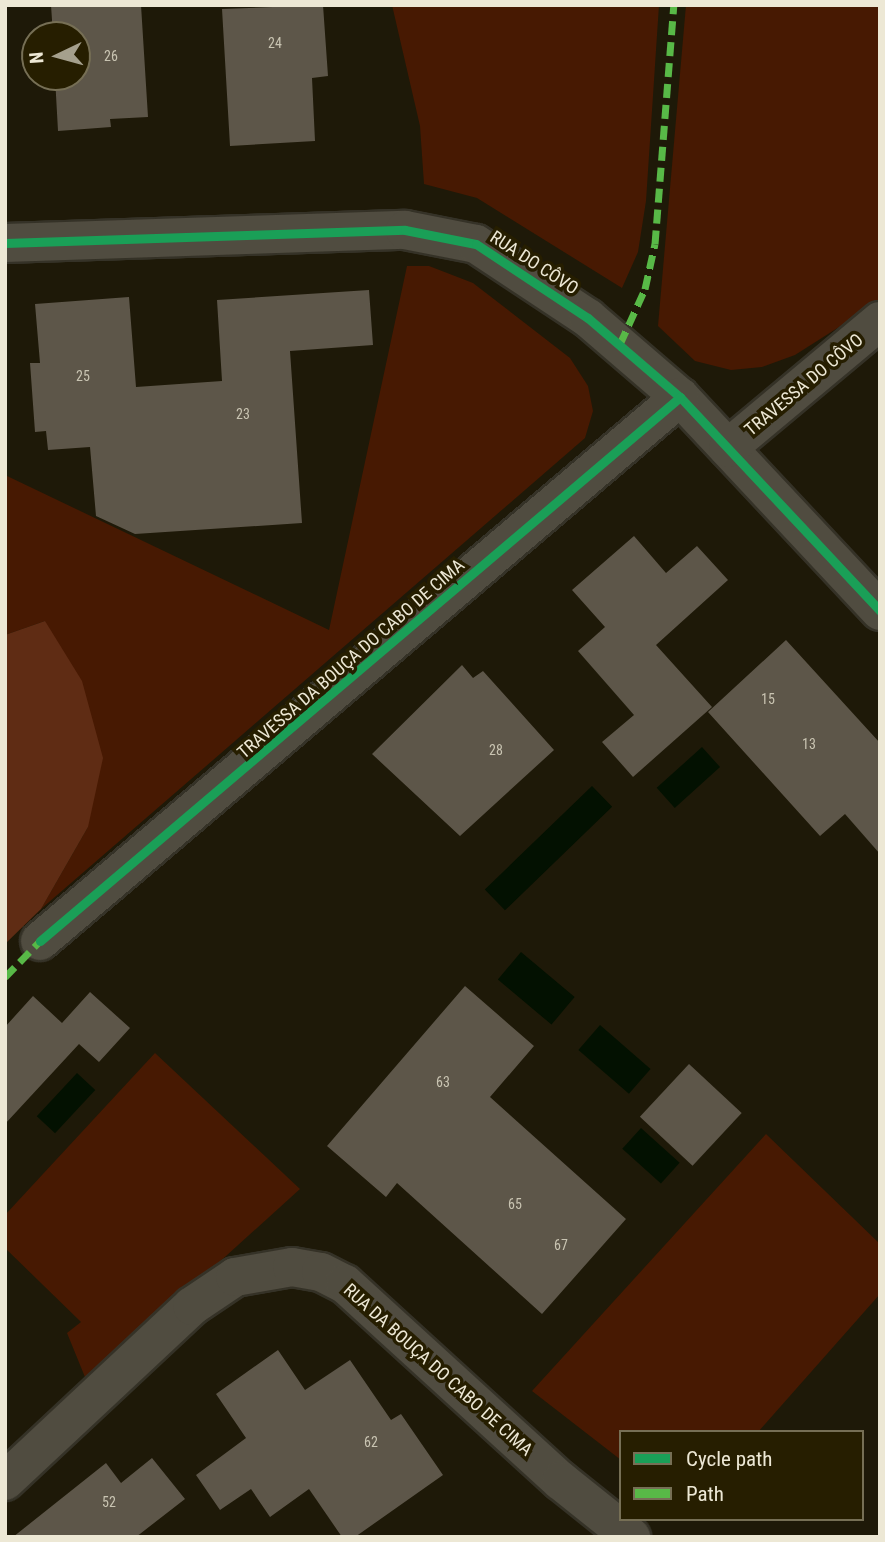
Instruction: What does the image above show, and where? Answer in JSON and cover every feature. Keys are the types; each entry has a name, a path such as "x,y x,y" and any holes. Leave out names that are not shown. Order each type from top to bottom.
{"street":[{"name":"RUA DO CÔVO","path":"5,243 405,230 442,233 476,244 588,318 680,397 880,611"},
{"name":"TRAVESSA DO CÔVO","path":"728,448 880,321"},
{"name":"TRAVESSA DA BOUÇA DO CABO DE CIMA","path":"40,941 680,397"},
{"name":"RUA DA BOUÇA DO CABO DE CIMA","path":"5,1481 192,1306 235,1277 292,1267 321,1272 345,1284 561,1480 631,1537"}],"shaded area":[{"path":"392,5 659,5 646,201 638,252 622,288 477,198 424,184 420,126"},
{"path":"686,5 880,5 880,301 795,355 762,367 731,370 695,361 658,326"},
{"path":"407,266 429,266 473,283 570,358 588,386 593,411 585,438 41,909 88,827 45,621 5,635 5,475 329,630"},
{"path":"45,621 82,681 103,758 88,827 41,909 5,944 5,635"},
{"path":"702,747 720,767 675,808 657,788"},
{"path":"592,786 612,807 505,910 485,890"},
{"path":"521,952 575,997 551,1025 498,980"},
{"path":"600,1025 651,1069 629,1094 578,1050"},
{"path":"155,1053 300,1189 87,1382 67,1333 81,1322 5,1248 5,1215"},
{"path":"77,1073 95,1090 55,1133 37,1116"},
{"path":"641,1128 680,1163 661,1184 622,1149"},
{"path":"766,1134 880,1244 880,1294 760,1430 619,1430 619,1458 532,1391"}],"building":[{"path":"51,5 141,5 148,117 110,119 111,127 58,131 56,91 91,91 91,21 52,21"},
{"path":"323,5 328,76 312,78 315,141 230,146 222,9"},
{"path":"369,290 373,345 290,351 302,523 135,534 96,516 90,447 48,450 46,431 35,432 30,363 40,363 35,304 129,297 136,387 222,381 217,300"},
{"path":"634,536 666,573 697,546 728,580 656,645 712,707 633,777 602,742 634,715 578,651 605,627 572,590"},
{"path":"786,640 880,743 880,854 845,814 820,836 708,712"},
{"path":"462,665 473,678 483,671 554,750 460,836 372,754"},
{"path":"465,986 534,1046 490,1097 626,1219 542,1314 397,1183 386,1197 327,1146"},
{"path":"90,992 130,1028 99,1062 79,1044 5,1124 5,1027 33,996 62,1023"},
{"path":"689,1064 742,1113 693,1166 640,1117"},
{"path":"278,1350 305,1390 350,1360 391,1420 401,1414 443,1475 355,1537 342,1537 309,1489 270,1517 251,1489 220,1510 196,1475 246,1438 216,1394"},
{"path":"152,1458 185,1499 136,1537 13,1537 106,1463 121,1483"}],"marked path":[{"path":"620,344 645,289 655,244 674,5"},
{"path":"5,977 40,941"}],"cycle path":[{"path":"5,243 405,230 476,244 588,318 680,397 880,611"},
{"path":"40,941 680,397"}]}
